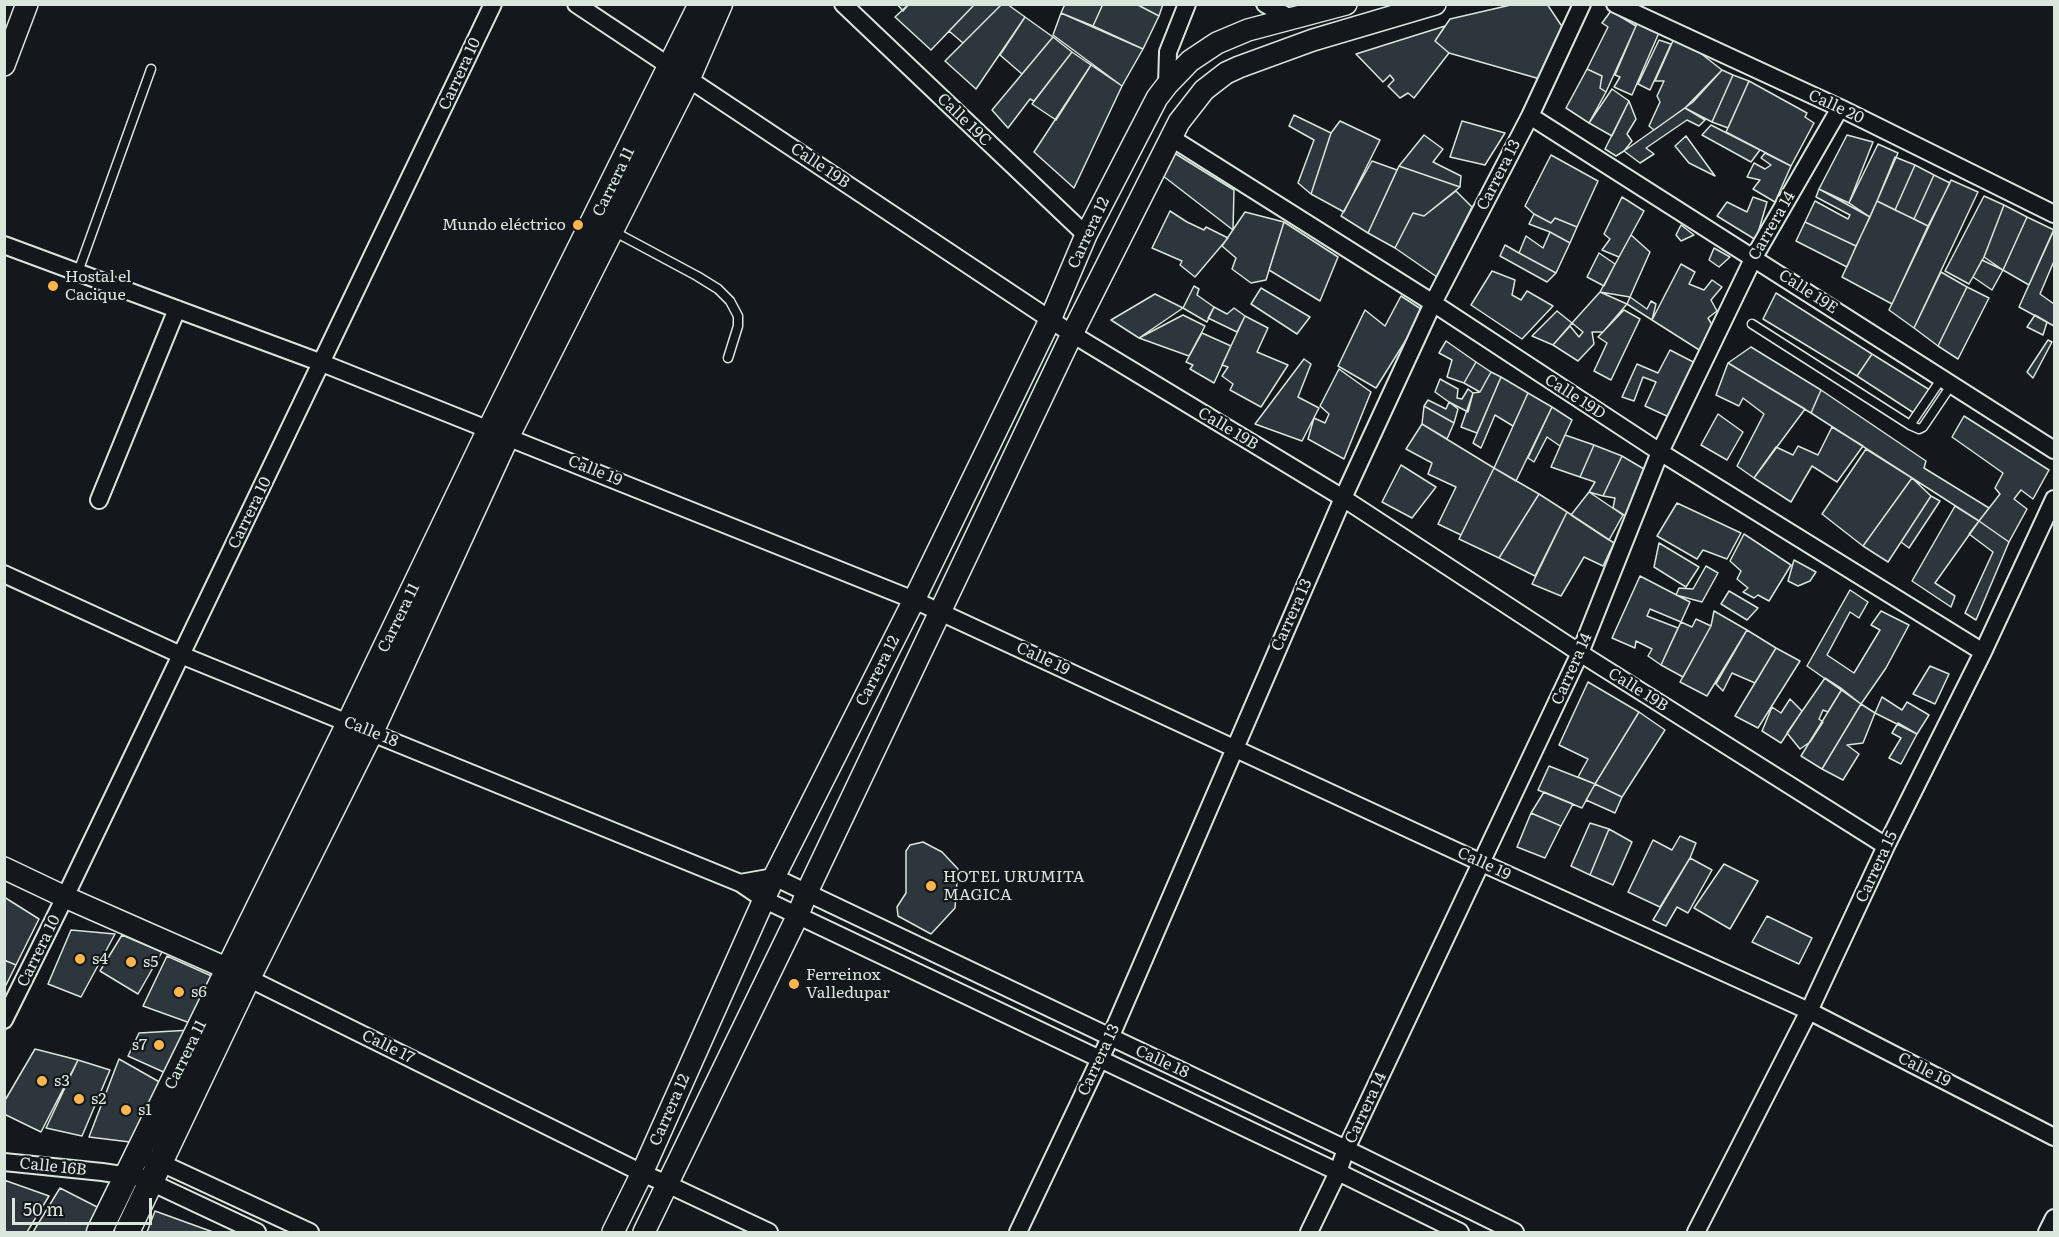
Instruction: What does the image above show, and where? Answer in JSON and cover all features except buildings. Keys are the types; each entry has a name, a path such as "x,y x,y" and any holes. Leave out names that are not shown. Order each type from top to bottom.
{"main road":[{"name":"Carrera 11","path":"679,73 701,4"},
{"name":"Carrera 11","path":"127,1233 156,1172 238,973 349,723 499,432 679,73 720,4"},
{"name":"Carrera 11","path":"99,1233 131,1166 371,732 499,432"}],"street":[{"path":"4,65 27,4"},
{"name":"Carrera 10","path":"4,1020 493,4"},
{"name":"Calle 19B","path":"576,4 1050,320 1343,498 1580,653 1886,846"},
{"name":"Calle 19C","path":"843,4 1086,236"},
{"path":"1167,85 1168,52 1187,4"},
{"path":"1265,4 1292,19"},
{"name":"Carrera 12","path":"613,1233 774,877 914,600 1050,320 1086,236 1149,113 1167,85 1190,61 1217,42 1248,30 1346,4"},
{"name":"Carrera 12","path":"644,1233 798,915 1072,334 1170,137 1194,101 1226,73 1313,40 1435,4"},
{"name":"Carrera 13","path":"1018,1233 1110,1038 1343,498 1433,303 1530,116 1582,4"},
{"name":"Calle 20","path":"1615,4 1840,108 2055,214"},
{"name":"Carrera 14","path":"1309,1233 1338,1172 1346,1149 1580,653 1660,452 1754,257 1840,108"},
{"name":"Calle 19E","path":"1530,116 2055,450"},
{"name":"Calle 19D","path":"1170,137 1433,303 1660,452 1983,652"},
{"name":"Calle 19","path":"4,244 499,432 940,611 1482,863 1809,1011 2055,1137"},
{"path":"99,500 177,309"},
{"name":"Carrera 15","path":"1696,1233 1809,1011 1886,846 1983,652 2055,499"},
{"name":"Calle 18","path":"6,578 181,655 740,883 765,900 1338,1172 1460,1233"},
{"name":"Calle 17","path":"4,868 238,973 642,1173 769,1233"},
{"path":"740,883 774,877"},
{"name":"Calle 18","path":"774,877 1346,1149 1515,1233"},
{"name":"Calle 16B","path":"4,1162 102,1172 131,1166"},
{"path":"131,1166 156,1172 310,1233"},
{"path":"156,1172 257,1233"},
{"path":"2048,1233 2055,1218"}],"lane":[{"path":"78,272 151,69"},
{"path":"603,226 698,276 718,289 730,301 738,316 738,326 728,358"},
{"path":"1752,324 1910,425 1947,381"}],"place":[{"name":"Mundo eléctrico","path":"578,225"},
{"name":"Hostal el Cacique","path":"53,286"},
{"name":"HOTEL URUMITA MAGICA","path":"931,886"},
{"name":"s4","path":"80,959"},
{"name":"s5","path":"131,962"},
{"name":"Ferreinox Valledupar","path":"794,984"},
{"name":"s6","path":"179,992"},
{"name":"s7","path":"159,1045"},
{"name":"s3","path":"42,1081"},
{"name":"s2","path":"79,1099"},
{"name":"s1","path":"126,1110"}]}
